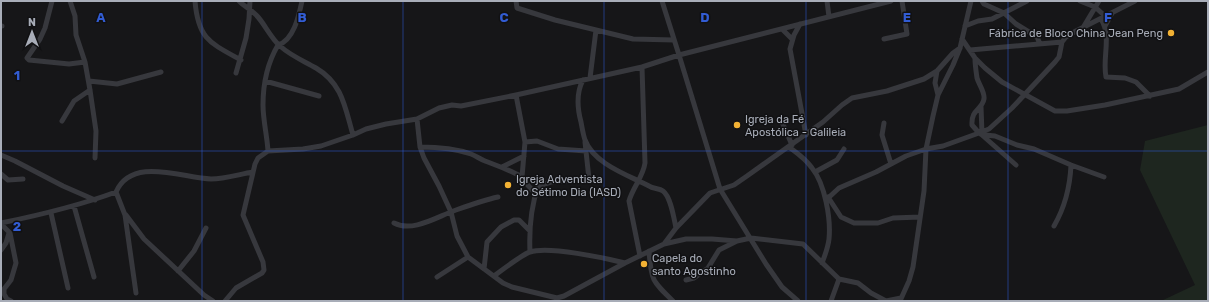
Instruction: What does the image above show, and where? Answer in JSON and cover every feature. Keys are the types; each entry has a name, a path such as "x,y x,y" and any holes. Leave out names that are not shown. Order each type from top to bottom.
{"street":[{"path":"52,1 45,28 40,40 27,58 29,60 69,64 85,62"},
{"path":"70,1 75,16 76,35 85,62 90,90 96,131 95,158"},
{"path":"195,1 200,29 204,36 218,48 241,60"},
{"path":"239,1 249,8 261,21 278,45 295,57 317,68 336,85 346,106 353,135"},
{"path":"236,74 241,60 249,19 250,1"},
{"path":"268,151 263,105 265,81 272,55 278,45 282,44 294,29 302,1"},
{"path":"516,1 517,8 522,11 596,30 633,39 674,40"},
{"path":"662,1 720,189 766,264 790,298 798,301"},
{"path":"827,1 829,17"},
{"path":"225,301 236,288 262,273 264,270 263,262 243,215 255,164 258,158 268,151 303,149 321,146 366,129 417,119 439,108 452,105 461,106 516,95 642,67 679,55 891,1"},
{"path":"884,39 907,34 902,1"},
{"path":"686,280 694,278 708,268 719,250 737,241 751,238 803,244 839,279 858,283 871,293 886,301 900,299 911,274 924,191 926,149 938,95 960,48 971,1"},
{"path":"982,1 984,4 1004,13 1016,24 1037,38 1040,44"},
{"path":"965,26 978,21 992,19 1027,1"},
{"path":"1080,1 1095,7 1103,18 1107,48 1106,77 1125,78 1136,82 1150,96"},
{"path":"1084,27 1098,1"},
{"path":"827,198 839,188 876,172 906,156 982,134 1025,94 1059,56 1062,42 1066,37 1135,1"},
{"path":"1105,26 1112,13"},
{"path":"800,24 792,39 790,49 806,135"},
{"path":"782,29 792,39"},
{"path":"590,78 596,30"},
{"path":"962,39 975,58 1002,82 1056,110 1067,111 1105,105 1179,89 1208,72"},
{"path":"970,50 1062,42"},
{"path":"664,244 676,228 710,193 734,185 806,135 852,98 887,91 924,79 937,71 953,53 960,48"},
{"path":"975,58 975,68 984,94 984,99 981,106 974,113 972,121 973,127 1016,165"},
{"path":"640,256 629,201 644,171 645,163 642,67"},
{"path":"937,71 935,83 938,95"},
{"path":"88,81 117,84 161,72"},
{"path":"530,252 530,230 538,186 551,182 589,178 585,140 579,117 577,93 583,80"},
{"path":"265,81 319,96"},
{"path":"62,121 74,101 90,90"},
{"path":"516,95 525,142 522,177 524,182 536,194"},
{"path":"981,106 982,134"},
{"path":"417,119 420,147 424,158 439,186 450,212 457,236 468,258 512,288 558,299 664,244 686,239 712,238 737,241"},
{"path":"782,122 790,146 815,172 827,198 842,217 854,223 878,223 893,218 920,217"},
{"path":"884,123 882,134 891,164"},
{"path":"982,134 995,136 1017,145 1034,149 1104,177"},
{"path":"585,140 595,154 616,170 651,187 662,190 667,194 676,228"},
{"path":"525,142 537,141 558,149 586,151"},
{"path":"420,147 441,147 472,155 522,177"},
{"path":"815,172 837,160 844,149"},
{"path":"1,155 95,200"},
{"path":"502,167 524,156"},
{"path":"1054,226 1060,217 1070,186 1071,165"},
{"path":"1,224 51,213 95,200 116,192 118,187 125,180 134,174 143,172 153,171 212,179 253,172"},
{"path":"1,174 8,180 23,179"},
{"path":"116,192 125,215 136,293"},
{"path":"394,223 401,226 419,224 450,212 498,197"},
{"path":"822,263 829,238 827,198"},
{"path":"74,206 94,277"},
{"path":"51,213 68,288"},
{"path":"125,215 144,239 204,295 213,301"},
{"path":"484,269 487,242 501,227 514,220 518,220 530,230"},
{"path":"1,224 10,232 16,263 11,280 4,289 4,294 7,299 11,301"},
{"path":"178,271 194,251 206,228"},
{"path":"1,250 10,232"},
{"path":"494,276 530,252 564,252 625,263"},
{"path":"649,252 653,278 660,288 673,301"},
{"path":"437,277 468,258"},
{"path":"831,301 839,279"},
{"path":"203,301 204,295"}],"shaded area":[{"path":"1208,125 1208,301 1161,301 1195,285 1140,170 1145,141"}],"place":[{"name":"Fábrica de Bloco China Jean Peng","path":"1171,33"},
{"name":"Igreja da Fé Apostólica - Galileia","path":"737,125"},
{"name":"Igreja Adventista do Sétimo Dia (IASD)","path":"508,185"},
{"name":"Capela do santo Agostinho","path":"644,264"}]}
